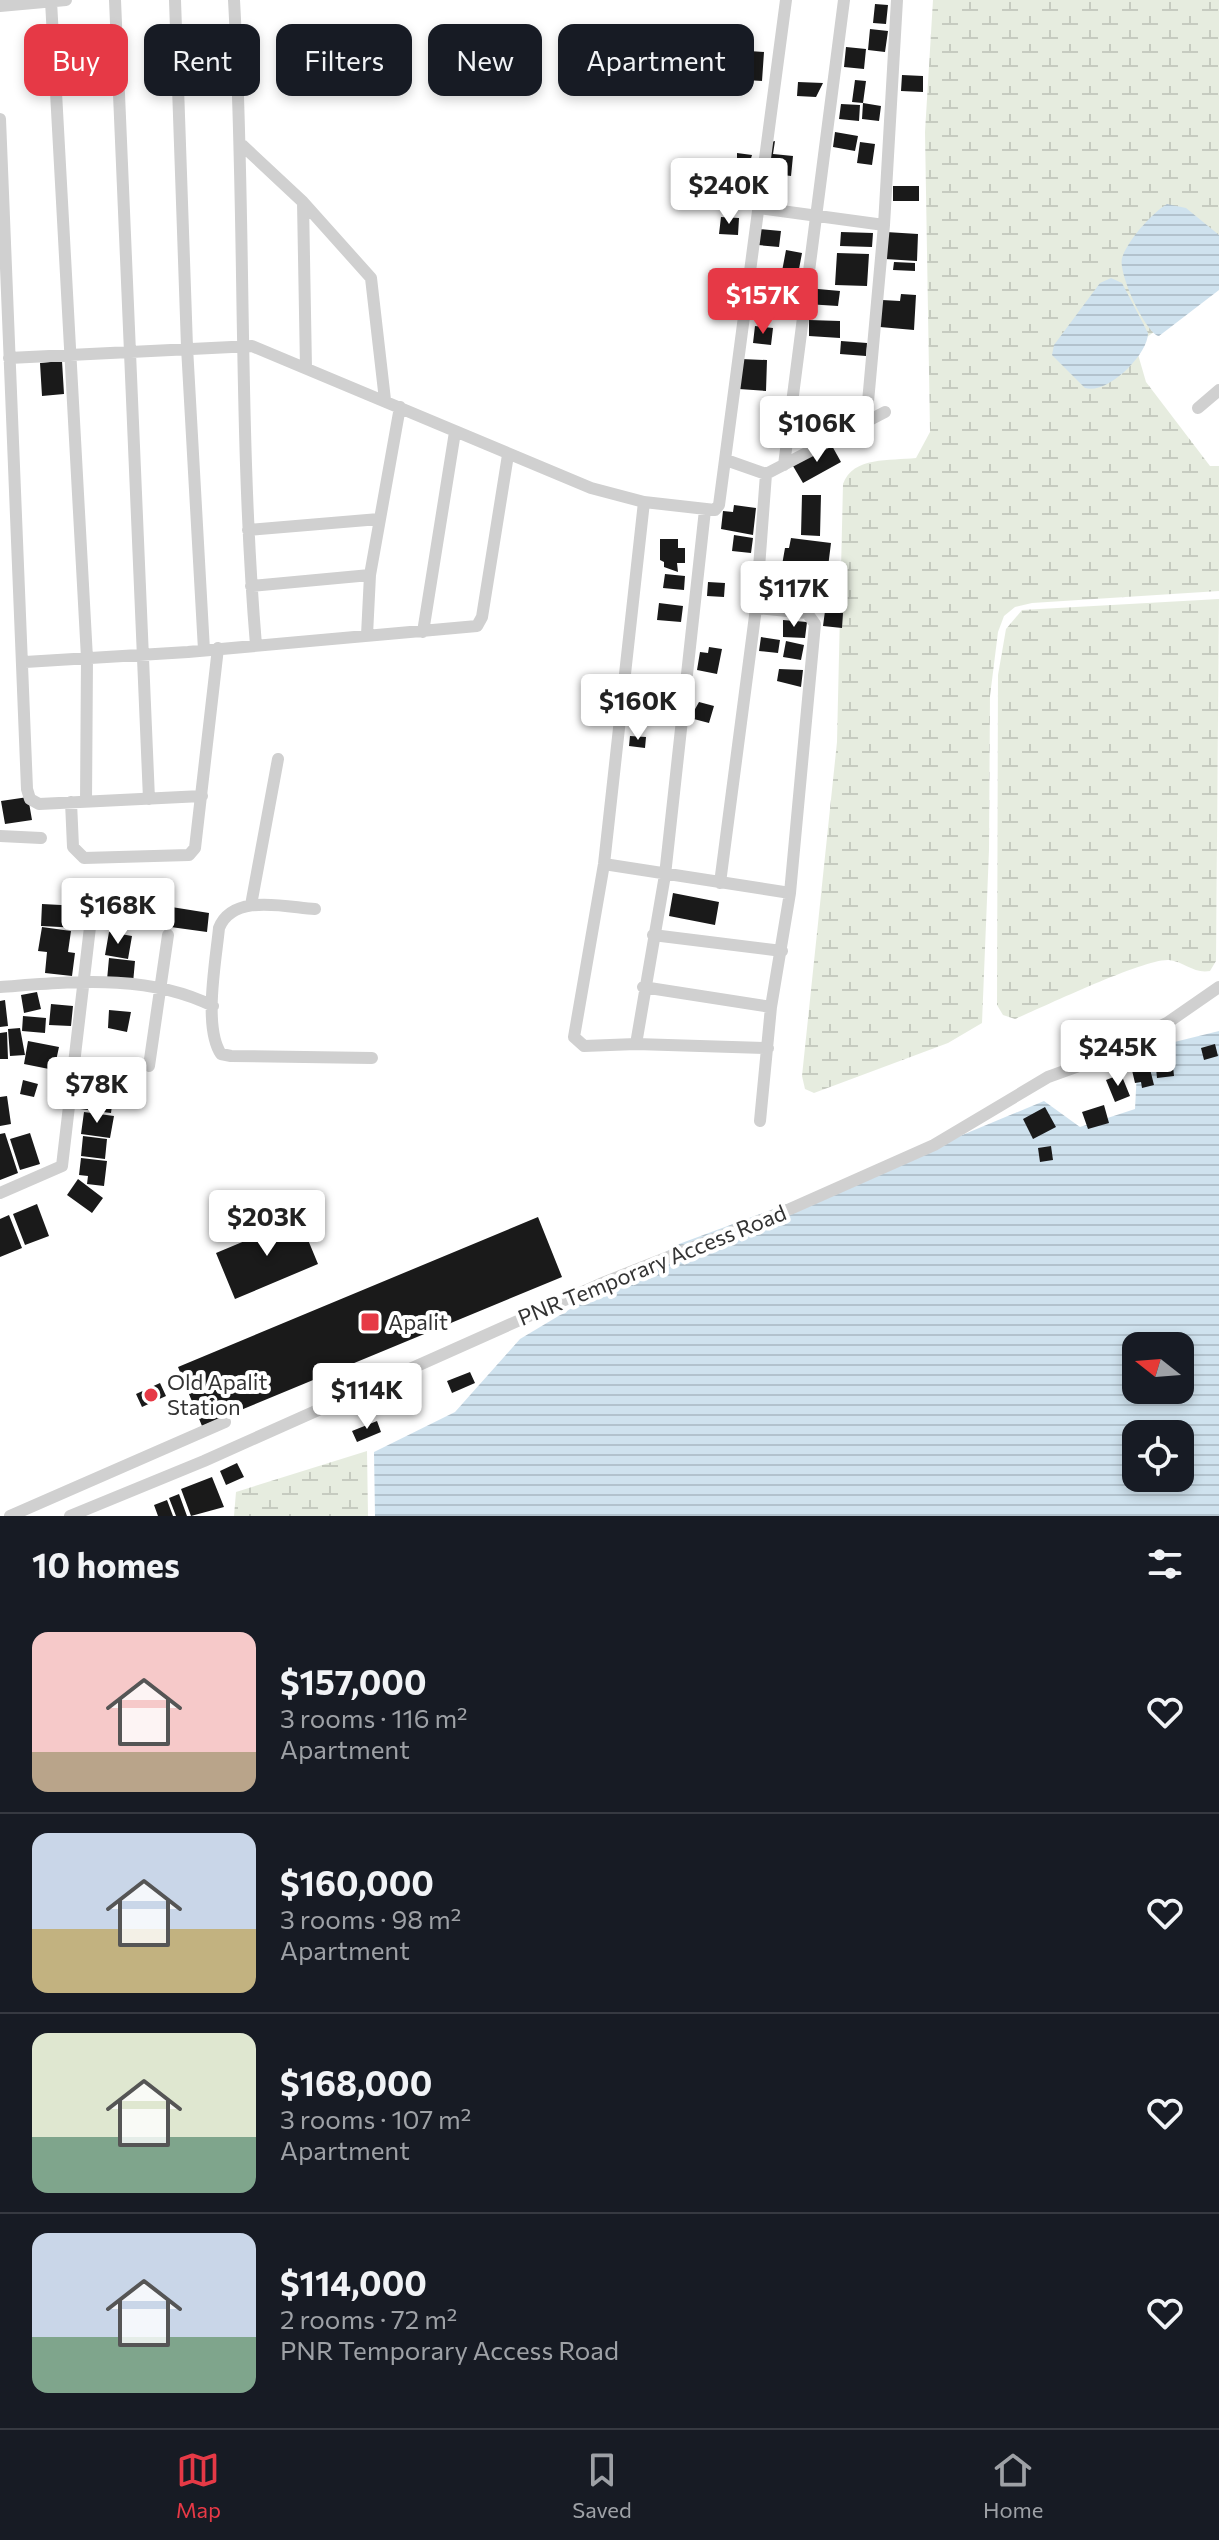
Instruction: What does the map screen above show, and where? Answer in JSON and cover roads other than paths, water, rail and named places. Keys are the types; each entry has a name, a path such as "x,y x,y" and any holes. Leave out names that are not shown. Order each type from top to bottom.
{"street":[{"path":"0,6 66,0"},
{"path":"115,0 149,799"},
{"path":"175,0 187,347 204,650"},
{"path":"234,0 242,145 242,346 248,530 256,645"},
{"path":"9,358 252,346 591,488 644,502 717,509 786,0"},
{"path":"784,465 844,0"},
{"path":"866,424 884,225 897,0"},
{"path":"51,1 87,658 86,802"},
{"path":"0,119 25,662 27,789 30,799 39,804 202,796"},
{"path":"242,145 303,202 371,278 385,400"},
{"path":"303,202 306,368"},
{"path":"759,208 884,225"},
{"path":"1198,408 1219,390"},
{"path":"367,635 370,575 400,407"},
{"path":"726,460 766,474 885,412"},
{"path":"423,632 455,432"},
{"path":"25,662 470,629 477,626 482,617 508,455"},
{"path":"720,883 756,608 766,474"},
{"path":"644,502 604,864 574,1037 584,1046 636,1044 768,1048"},
{"path":"636,1044 643,987 665,875 705,510"},
{"path":"248,530 379,519"},
{"path":"251,586 370,575"},
{"path":"756,608 807,613 815,624 790,893 771,1007 760,1121"},
{"path":"71,802 73,847 84,858 175,858 189,855 195,848 218,648"},
{"path":"251,905 278,759"},
{"path":"0,836 41,838"},
{"path":"604,864 790,893"},
{"path":"315,909 251,905 233,909 223,917 219,928 213,1006 215,1045 221,1054 372,1058"},
{"path":"0,1193 15,1190 62,1166 92,910"},
{"path":"149,1066 163,987 168,935"},
{"path":"653,935 782,951"},
{"path":"0,987 86,981 163,987 188,993 213,1006"},
{"path":"643,987 771,1007"},
{"name":"PNR Temporary Access Road","path":"70,1516 204,1461 605,1282 790,1209 934,1145 1048,1077 1084,1064 1167,1023 1219,987"},
{"path":"10,1516 225,1422"}],"water":[{"path":"1167,204 1186,208 1219,235 1219,290 1159,336 1147,324 1134,301 1124,276 1122,258 1141,228"},
{"path":"1111,278 1122,283 1148,333 1146,342 1134,362 1115,379 1094,389 1085,388 1052,355 1054,345 1100,283"},
{"path":"1219,1031 1219,1516 375,1516 374,1452 455,1412 520,1339 679,1244 876,1171 1044,1101 1080,1127 1135,1109 1138,1051"}],"place":[{"name":"Apalit","path":"370,1322"},
{"name":"Old Apalit Station","path":"151,1395"}]}
